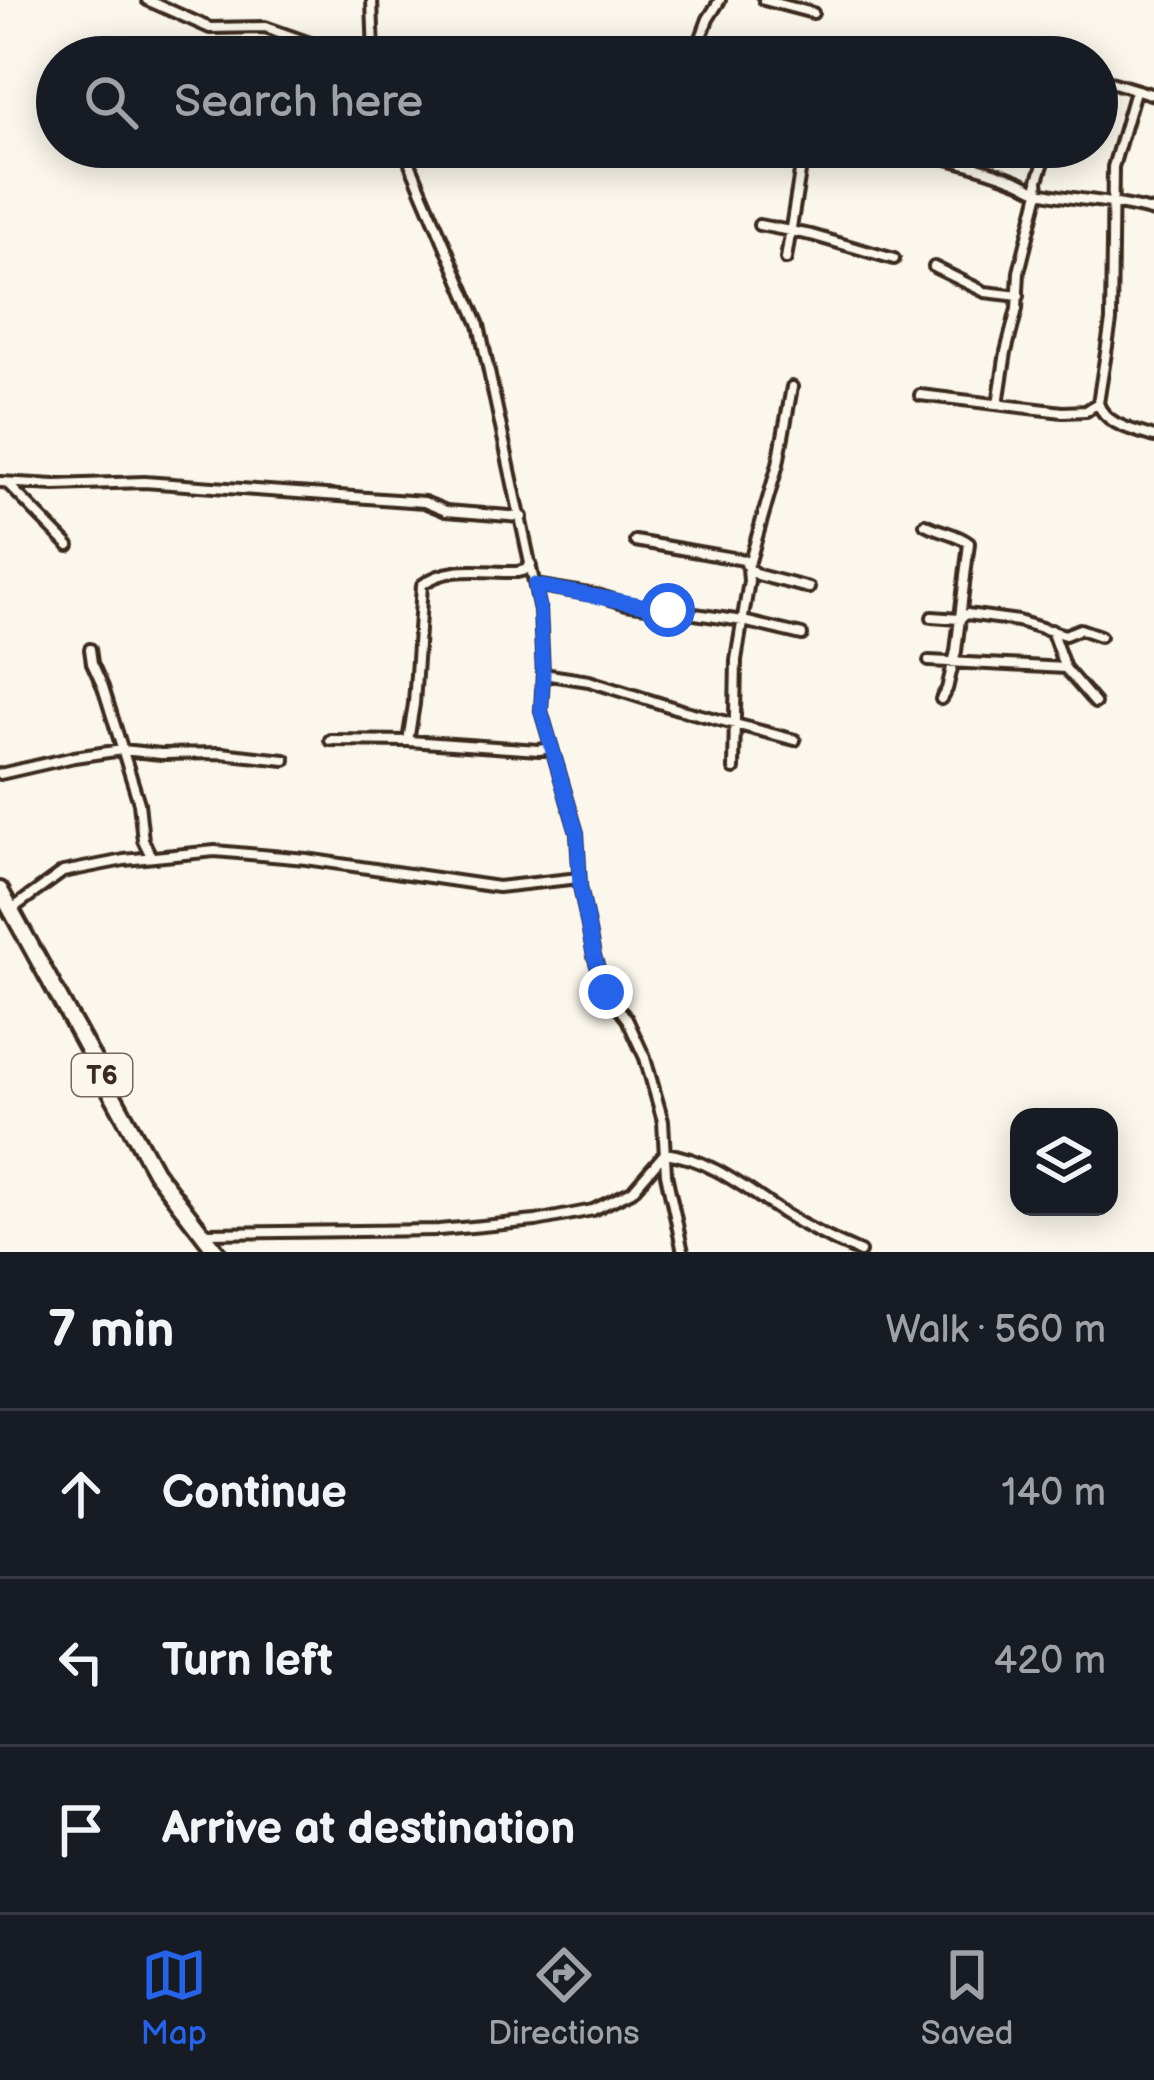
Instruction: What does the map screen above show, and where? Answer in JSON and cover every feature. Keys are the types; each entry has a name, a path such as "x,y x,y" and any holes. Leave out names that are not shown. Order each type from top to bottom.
{"highway":[{"name":"T6","path":"0,890 155,1172 217,1252"}],"street":[{"path":"147,0 210,28 266,27 291,36"},
{"path":"372,0 373,36"},
{"path":"702,36 720,0"},
{"path":"764,0 813,13"},
{"path":"1118,85 1154,95"},
{"path":"1118,150 1136,91"},
{"path":"412,168 479,326 540,610 541,711 577,833 579,878 594,956 606,992 627,1018 645,1058 663,1121 665,1174 683,1252"},
{"path":"786,259 800,168"},
{"path":"973,168 1039,192 1154,212"},
{"path":"998,404 1019,296 1018,272 1042,168"},
{"path":"1113,168 1111,321 1098,403 1101,413 1121,426 1154,437"},
{"path":"759,225 894,259"},
{"path":"934,267 985,292 1019,296"},
{"path":"734,770 736,660 748,568 778,464 792,387"},
{"path":"920,395 1063,412 1086,411 1098,403"},
{"path":"3,482 144,482 424,502 446,511 522,517"},
{"path":"3,482 69,546"},
{"path":"925,524 969,543 953,664 941,699"},
{"path":"634,541 744,560 758,575 808,588"},
{"path":"408,741 422,585 450,573 517,572 531,565"},
{"path":"535,585 802,635"},
{"path":"932,617 959,619 967,614 1018,621 1065,635 1080,629 1100,636"},
{"path":"1051,630 1065,668 1095,703"},
{"path":"90,649 139,803 143,840 150,854"},
{"path":"928,662 1065,668"},
{"path":"543,674 589,681 795,740"},
{"path":"330,740 551,748"},
{"path":"0,774 122,750 286,760"},
{"path":"11,910 63,872 215,851 498,887 579,878"},
{"path":"202,1233 439,1230 536,1221 593,1210 632,1192 664,1153"},
{"path":"664,1153 679,1155 742,1184 785,1215 860,1252"}],"route":[{"path":"606,992 580,886 577,833 541,711 540,610 535,585 668,610"}]}
